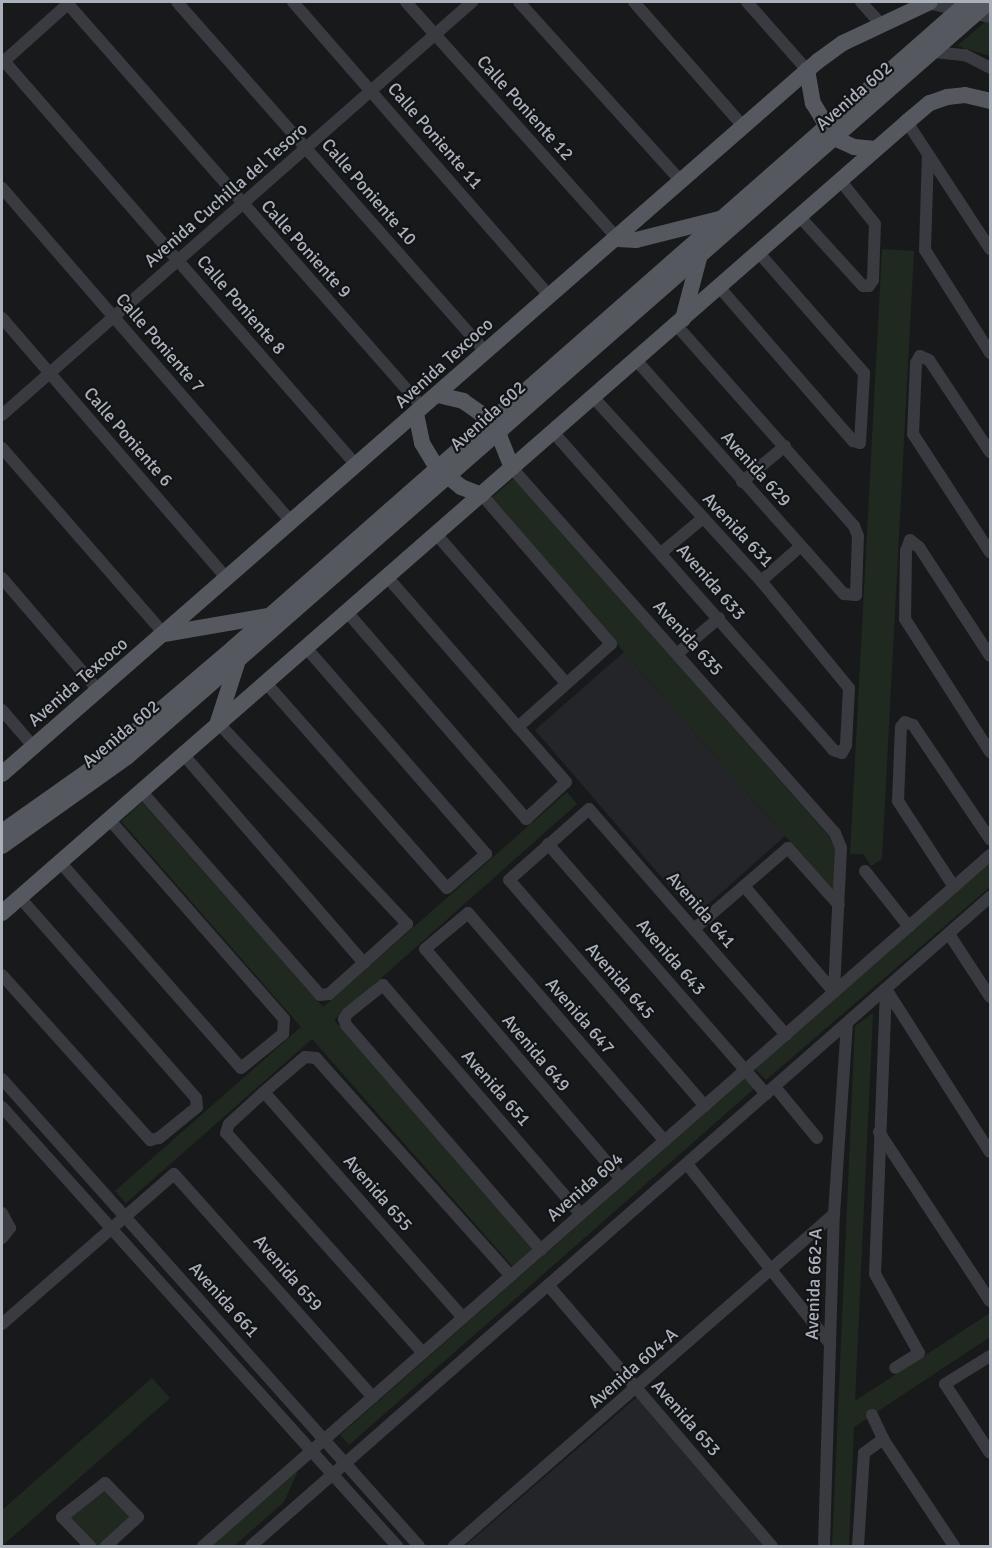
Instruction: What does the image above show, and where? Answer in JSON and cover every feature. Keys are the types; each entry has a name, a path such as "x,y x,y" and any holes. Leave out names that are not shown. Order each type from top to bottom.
{"main road":[{"name":"Avenida Texcoco","path":"2,774 438,395 549,295 618,239 807,70 843,43 929,2"},
{"name":"Avenida 602","path":"2,846 95,782 237,662 723,218 934,52 977,8"},
{"name":"Avenida 602","path":"493,428 700,254 830,133 977,8"},
{"path":"807,70 813,103 830,133 854,147 876,149"},
{"path":"2,913 182,753 554,433 930,103 947,97 965,95 990,101"},
{"path":"618,239 636,240 723,218"},
{"path":"680,322 700,254"},
{"path":"438,395 464,401 493,428 512,468"},
{"path":"419,411 422,443 442,473 482,495"},
{"name":"Avenida 602","path":"2,832 91,769 268,616 442,473"},
{"path":"164,634 268,616"},
{"path":"218,722 237,662"}],"street":[{"name":"Calle Poniente 10","path":"177,2 486,352"},
{"name":"Calle Poniente 11","path":"293,2 549,295"},
{"name":"Calle Poniente 12","path":"406,2 618,239"},
{"name":"Avenida Cuchilla del Tesoro","path":"2,415 472,2"},
{"path":"519,2 681,181"},
{"path":"634,2 743,126"},
{"path":"747,2 807,70"},
{"path":"861,2 882,25"},
{"name":"Avenida Texcoco","path":"929,2 977,8"},
{"path":"3,62 69,3"},
{"name":"Calle Poniente 9","path":"69,3 419,411"},
{"path":"934,52 965,56 990,68"},
{"name":"Calle Poniente 8","path":"3,62 356,465"},
{"path":"907,122 990,249"},
{"path":"928,154 925,250 990,353"},
{"path":"800,217 863,286 873,280 875,224 840,180"},
{"name":"Calle Poniente 7","path":"2,188 291,522"},
{"path":"720,288 853,441 860,443 864,374 759,253"},
{"name":"Calle Poniente 6","path":"2,318 227,579"},
{"path":"680,322 785,446 742,482"},
{"path":"990,452 929,360 920,356 916,363 913,434 990,552"},
{"name":"Avenida 629","path":"636,360 742,482 844,594 853,597 858,590 857,532 785,446"},
{"name":"Avenida 631","path":"594,398 761,581 850,690 846,745 842,753"},
{"name":"Avenida 633","path":"554,433 833,750 842,753"},
{"path":"2,448 164,634"},
{"name":"Avenida 635","path":"512,468 678,652 835,833 841,848 839,905"},
{"path":"482,495 611,644 518,728"},
{"path":"661,553 702,519"},
{"path":"436,534 566,683"},
{"path":"990,656 919,547 910,540 906,551 904,615 990,752"},
{"path":"761,581 801,546"},
{"path":"347,612 526,819 566,782 387,576"},
{"path":"2,578 98,690"},
{"path":"678,652 718,618"},
{"path":"266,683 447,888 486,854 306,648"},
{"path":"2,710 33,746"},
{"path":"141,791 325,996 364,963 407,924 218,722"},
{"path":"954,887 898,801 900,739 905,722 913,725 990,839"},
{"path":"182,753 364,963"},
{"name":"Avenida 641","path":"548,844 589,809 786,1035"},
{"path":"60,862 242,1068 286,1027 284,1019 109,819"},
{"name":"Avenida 645","path":"548,844 508,880 705,1106"},
{"name":"Avenida 643","path":"548,844 745,1070 770,1090 817,1138"},
{"path":"694,930 785,850 791,850 839,905 834,992"},
{"name":"Avenida 604","path":"203,1546 990,855"},
{"path":"865,871 909,927"},
{"path":"744,886 834,992"},
{"path":"251,1546 990,897"},
{"path":"2,975 153,1141 198,1104 20,898"},
{"name":"Avenida 649","path":"468,913 425,949 621,1179"},
{"name":"Avenida 647","path":"468,913 665,1141"},
{"path":"949,934 990,997"},
{"name":"Avenida 651","path":"541,1250 344,1019 383,985 581,1214"},
{"path":"886,989 875,1274 920,1353 895,1368"},
{"path":"886,989 990,1152"},
{"name":"Avenida 662-A","path":"824,1546 834,1214 847,1023"},
{"path":"423,1353 226,1129 264,1092 311,1055 511,1276"},
{"name":"Avenida 661","path":"2,1079 419,1546"},
{"name":"Avenida 655","path":"264,1092 463,1318"},
{"name":"Avenida 661","path":"4,1116 397,1546"},
{"path":"879,1132 990,1301"},
{"path":"687,1164 830,1344"},
{"name":"Avenida 659","path":"124,1216 174,1174 373,1397"},
{"path":"2,1213 10,1228 2,1238"},
{"name":"Avenida 604-A","path":"453,1546 834,1214"},
{"path":"2,1324 124,1216"},
{"name":"Avenida 653","path":"548,1286 772,1546"},
{"path":"990,1356 945,1384 990,1453"},
{"path":"872,1415 883,1439 954,1546"},
{"path":"858,1546 864,1453 883,1439"},
{"path":"90,1546 62,1517 105,1483 138,1517 106,1546"}],"shaded area":[{"path":"986,21 990,22 990,56 957,46"},
{"path":"882,249 914,251 882,859 871,866 863,854 850,854"},
{"path":"514,478 835,843 835,893 490,499"},
{"path":"624,652 785,836 695,916 535,730"},
{"path":"567,792 577,804 334,1020 534,1248 513,1267 312,1039 126,1203 115,1191 301,1027 121,821 142,802 323,1007"},
{"path":"990,861 990,887 766,1080 755,1069"},
{"path":"873,1013 855,1401 990,1313 990,1337 854,1427 849,1546 832,1546 855,1026"},
{"path":"746,1077 755,1088 349,1445 340,1435"},
{"path":"152,1378 170,1398 2,1546 2,1510"},
{"path":"637,1397 767,1546 465,1546"},
{"path":"298,1471 284,1502 234,1546 211,1546"},
{"path":"104,1485 133,1518 101,1546 94,1546 67,1516"}]}
